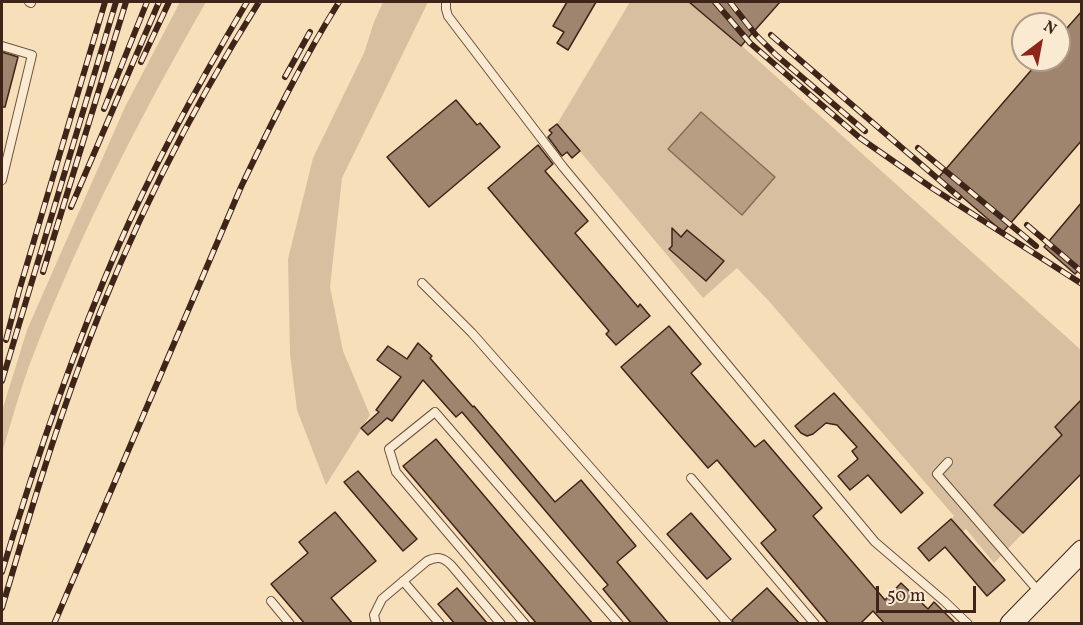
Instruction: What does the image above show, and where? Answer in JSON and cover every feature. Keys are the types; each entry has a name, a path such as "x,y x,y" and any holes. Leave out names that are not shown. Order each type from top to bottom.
{"street":[{"path":"1011,624 1082,551"}],"lane":[{"path":"447,2 448,16 563,167 868,534 968,624"},
{"path":"2,46 32,55 2,180"},
{"path":"422,283 472,333 728,624"},
{"path":"525,624 396,472 389,449 435,412 618,624"},
{"path":"948,462 937,474 1041,593"},
{"path":"692,478 815,624"},
{"path":"376,624 374,615 382,599 427,561 435,557 445,559 501,624"},
{"path":"403,581 440,624"},
{"path":"272,601 291,624"}],"shaded area":[{"path":"180,2 206,2 158,87 92,218 29,365 2,453 2,411 27,330 125,107"},
{"path":"383,2 428,2 342,178 330,287 343,351 370,415 326,485 297,410 290,354 288,259 313,158 364,53"},
{"path":"630,2 693,2 1081,350 1081,399 1055,427 1066,439 1052,445 994,505 1023,533 994,563 966,529 962,532 951,519 954,516 768,300 737,268 703,298 557,124"},
{"path":"701,112 775,177 742,215 668,149"}],"building":[{"path":"567,2 596,2 568,50 557,43 564,32 553,26"},
{"path":"689,2 780,2 741,46"},
{"path":"1082,11 1082,140 1003,232 939,177 1030,72 1071,72 1071,23"},
{"path":"2,52 18,57 5,107 2,107"},
{"path":"456,100 477,125 480,123 500,147 429,207 387,157"},
{"path":"557,124 580,151 572,158 567,152 562,156 548,137 552,133 549,130"},
{"path":"538,145 553,164 545,171 588,221 575,233 638,307 640,304 650,316 616,345 606,334 609,331 488,188"},
{"path":"1082,202 1082,267 1075,274 1044,247"},
{"path":"672,228 681,237 687,230 724,261 706,281 669,249 672,246"},
{"path":"669,326 701,364 691,373 755,447 764,440 822,508 813,516 885,600 901,583 928,609 934,602 956,624 885,624 873,611 860,624 829,624 761,543 776,530 717,460 708,468 621,367"},
{"path":"418,343 432,356 430,358 555,502 581,480 636,546 617,562 669,624 632,624 603,589 608,585 462,412 456,417 423,380 392,421 387,418 368,435 361,428 379,412 376,410 401,377 377,360 388,346 407,359"},
{"path":"834,393 923,493 901,513 868,475 850,490 838,476 858,459 852,451 857,447 837,425 826,423 807,436 795,426"},
{"path":"1082,399 1082,473 1023,533 994,505 1062,435 1055,427"},
{"path":"436,439 593,624 537,624 403,466"},
{"path":"358,471 417,539 403,551 344,482"},
{"path":"335,512 376,561 331,598 353,624 305,624 271,584 308,553 299,542"},
{"path":"691,513 731,559 707,579 667,534"},
{"path":"951,519 1005,580 987,596 945,547 929,561 918,548"},
{"path":"457,588 488,624 455,624 438,604"},
{"path":"767,588 800,624 734,624 732,620"}],"railway":[{"path":"6,340 105,2"},
{"path":"2,381 116,2"},
{"path":"43,272 126,2"},
{"path":"104,109 147,2"},
{"path":"71,207 159,2"},
{"path":"141,62 169,2"},
{"path":"2,572 55,408 118,247 179,122 247,2"},
{"path":"2,608 61,418 120,264 185,130 259,2"},
{"path":"54,624 241,187 287,93 339,2"},
{"path":"715,2 750,43 860,138 932,188 1082,284"},
{"path":"730,2 756,35 776,55 865,131"},
{"path":"285,77 310,32"},
{"path":"771,35 959,197"},
{"path":"918,148 1036,246"},
{"path":"1027,225 1082,272"}]}
